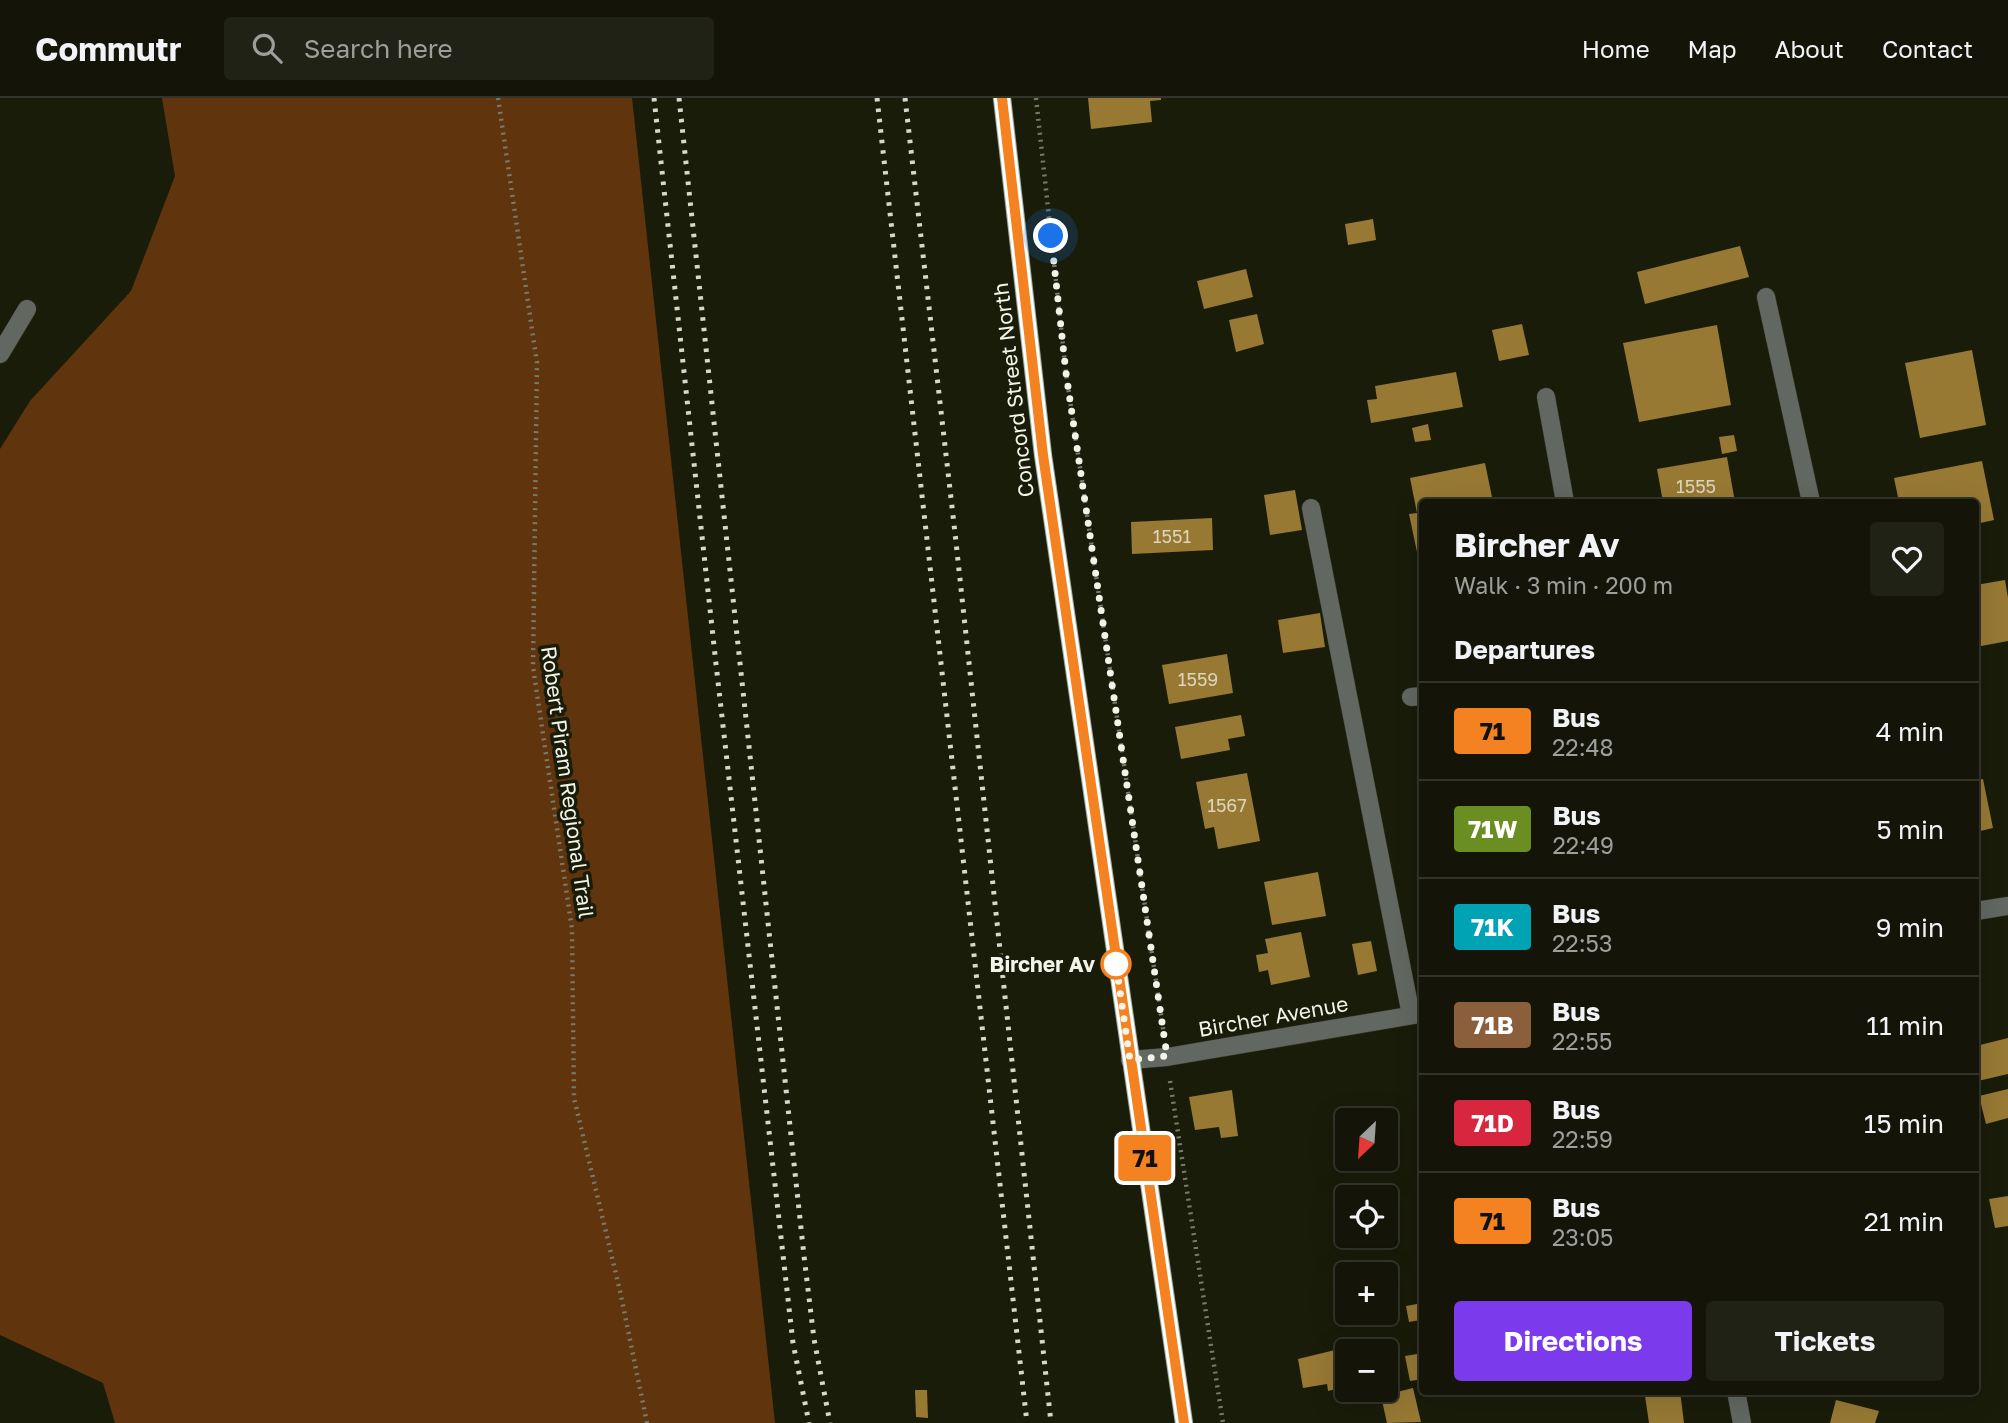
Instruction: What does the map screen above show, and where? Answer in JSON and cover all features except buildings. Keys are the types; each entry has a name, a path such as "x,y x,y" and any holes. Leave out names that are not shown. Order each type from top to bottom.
{"main road":[{"name":"Concord Street North","path":"1002,98 1043,455 1184,1423"}],"street":[{"path":"1766,297 1810,499"},
{"path":"0,354 27,309"},
{"path":"1546,397 1564,499"},
{"path":"1311,508 1417,1014"},
{"path":"1979,911 2008,906"},
{"name":"Bircher Avenue","path":"1130,1060 1417,1014"},
{"path":"1737,1395 1742,1423"}],"path":[{"name":"Robert Piram Regional Trail","path":"498,98 537,363 533,667 572,929 574,1098 620,1292 647,1423"},
{"path":"1036,98 1066,373 1172,1102 1223,1423"}],"shaded area":[{"path":"162,98 632,98 775,1423 115,1423 103,1383 0,1335 0,449 30,401 131,291 175,176"}],"railway":[{"path":"654,98 793,1343 809,1423"},
{"path":"679,98 804,1256 814,1339 830,1423"},
{"path":"877,98 1027,1423"},
{"path":"905,98 1051,1423"}],"bus line":[{"name":"71","path":"1002,98 1043,455 1184,1423"}],"place":[{"name":"Bircher Av","path":"1116,964"}],"route":[{"path":"1051,236 1080,472 1167,1056 1130,1060 1116,964"}]}
